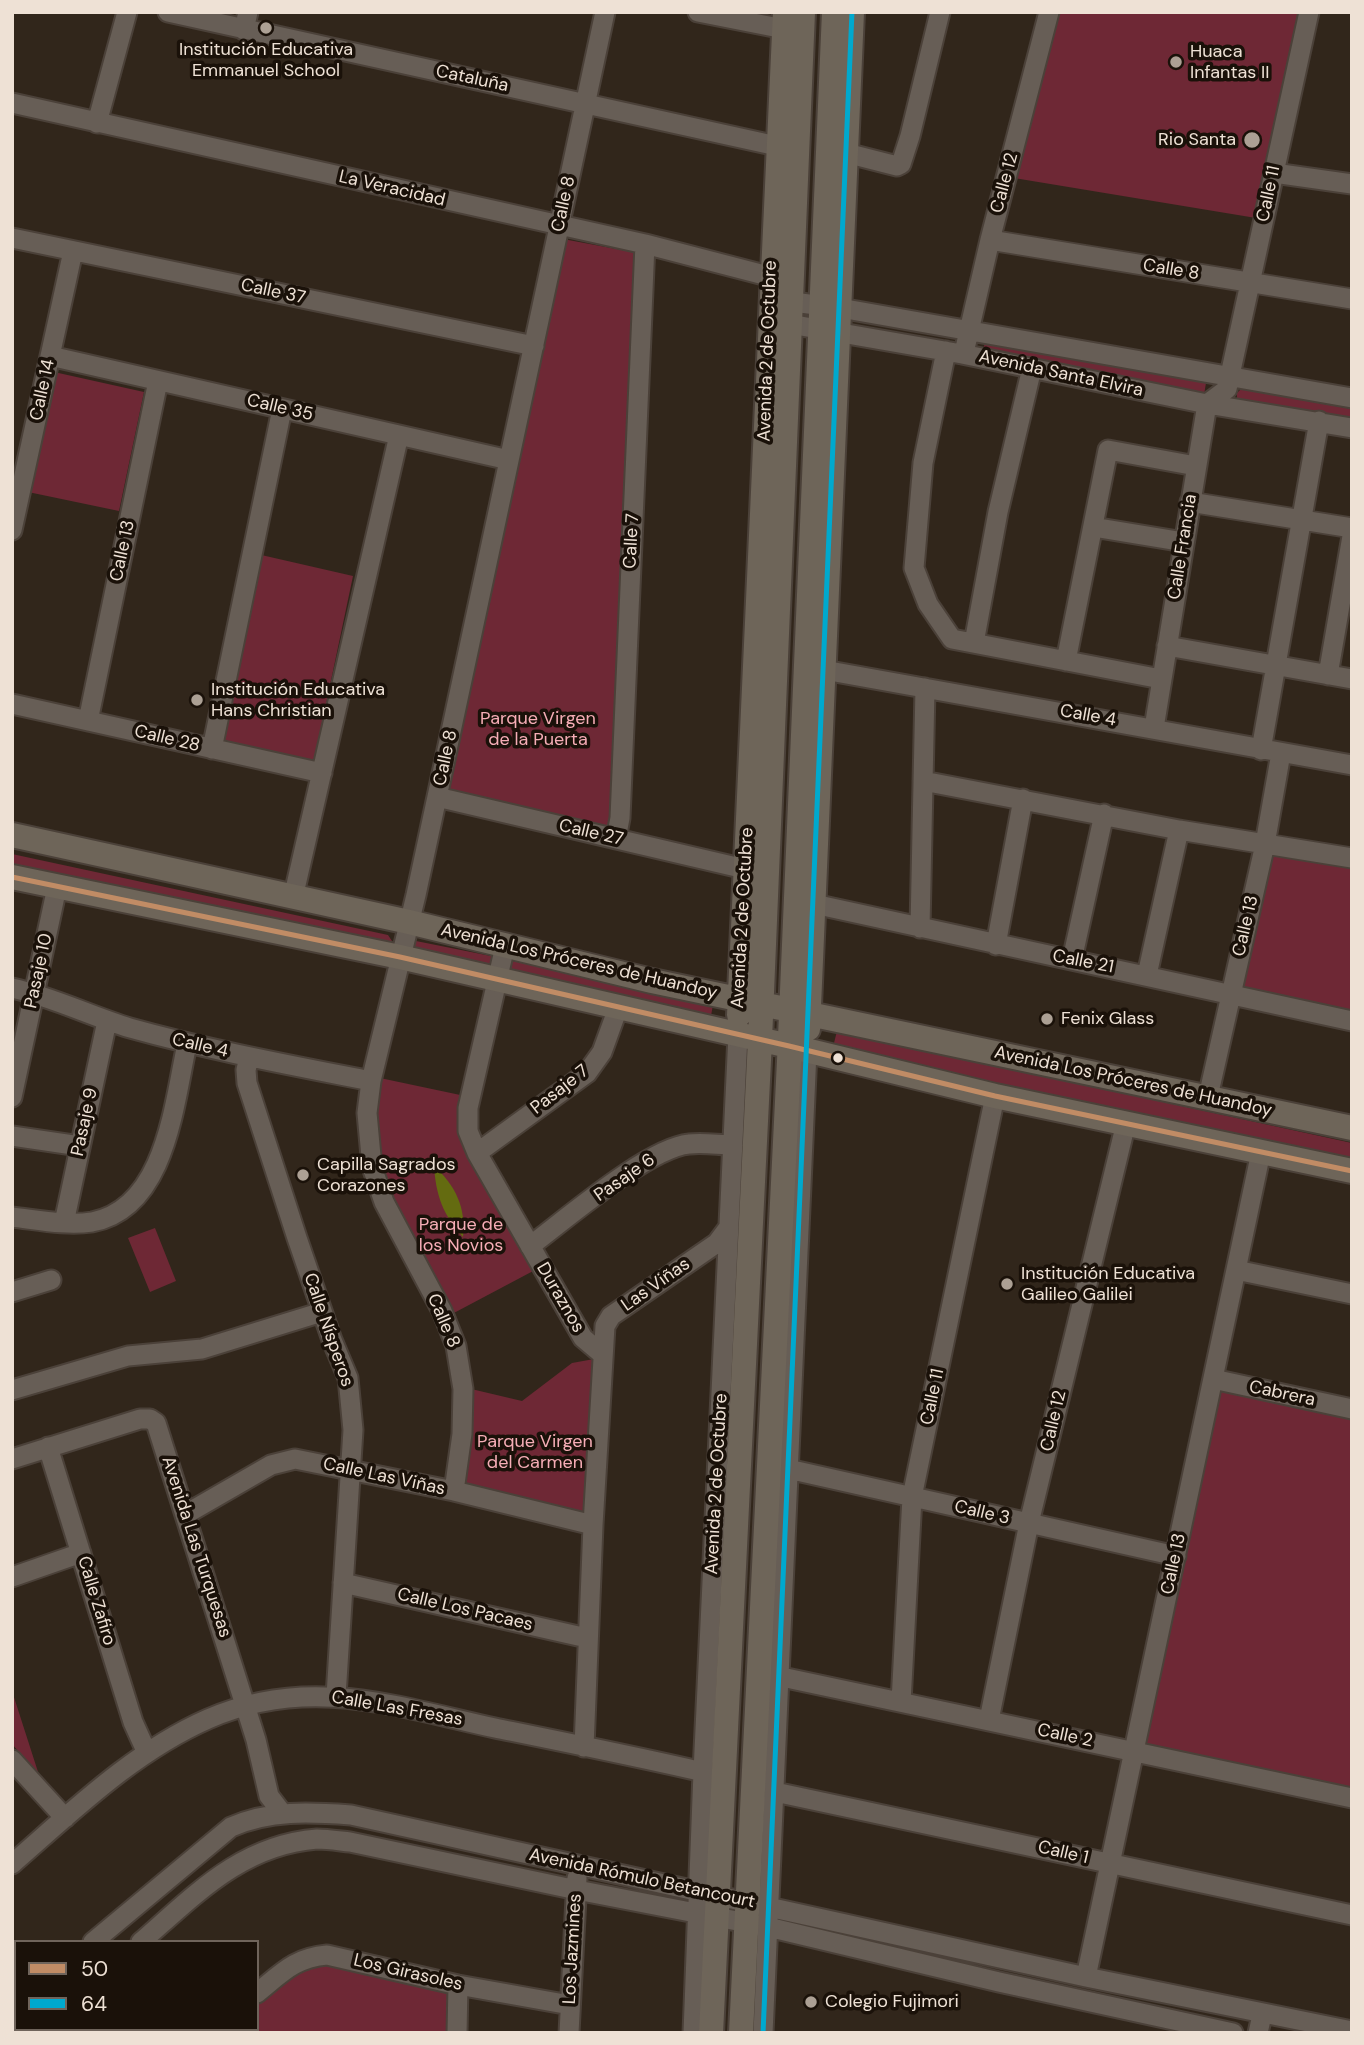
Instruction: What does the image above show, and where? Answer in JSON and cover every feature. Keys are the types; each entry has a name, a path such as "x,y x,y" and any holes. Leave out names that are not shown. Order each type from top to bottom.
{"main road":[{"name":"Avenida 2 de Octubre","path":"750,1002 745,869 779,305 803,12"},
{"path":"799,1013 814,904 824,670 834,12"},
{"path":"741,2033 758,1915 829,318 846,153 852,12"},
{"name":"Avenida 2 de Octubre","path":"711,2033 709,1905 779,305 777,146 784,21"},
{"name":"Avenida Los Próceres de Huandoy","path":"12,835 409,922 799,1013 1352,1128"},
{"name":"Avenida Los Próceres de Huandoy","path":"12,877 400,957 995,1096 1352,1171"}],"street":[{"path":"97,123 127,12"},
{"name":"Cataluña","path":"168,12 246,21 777,146"},
{"name":"Calle 8","path":"454,1491 463,1389 456,1346 442,1311 389,1215 376,1182 367,1113 371,1081 437,797 605,12"},
{"path":"698,12 784,21"},
{"path":"846,153 897,166 901,164 940,12"},
{"name":"Calle 12","path":"974,643 952,639 928,604 914,568 923,463 954,352 970,331 990,240 1049,12"},
{"name":"Calle 11","path":"1230,376 1309,12"},
{"name":"La Veracidad","path":"12,103 645,244 779,305"},
{"path":"1274,173 1352,184"},
{"name":"Calle 37","path":"12,238 534,346"},
{"name":"Calle 8","path":"990,240 1352,299"},
{"name":"Calle 7","path":"616,839 620,818 645,244"},
{"name":"Calle 14","path":"12,530 74,251"},
{"name":"Avenida Santa Elvira","path":"779,305 954,352 1208,404 1352,428"},
{"name":"Avenida Santa Elvira","path":"829,318 970,331 1352,398"},
{"name":"Calle 35","path":"50,356 509,460"},
{"path":"1032,368 998,512 974,643 1161,680"},
{"name":"Calle Francia","path":"1154,728 1208,404 1227,389 1230,376"},
{"name":"Calle 13","path":"88,721 158,381"},
{"path":"212,749 282,409"},
{"path":"1261,750 1319,421"},
{"path":"293,898 399,435"},
{"path":"1066,661 1108,450 1196,466"},
{"path":"1190,502 1352,528"},
{"path":"1093,527 1184,542"},
{"path":"1328,675 1352,536"},
{"path":"1167,646 1352,679"},
{"name":"Calle 4","path":"824,670 1352,765"},
{"path":"920,928 925,688"},
{"name":"Calle 28","path":"12,705 322,773"},
{"name":"Calle 13","path":"1208,1097 1265,844 1281,753"},
{"path":"923,781 1179,830 1352,858"},
{"name":"Calle 27","path":"437,797 745,869"},
{"path":"996,945 1023,799"},
{"path":"1072,960 1104,814"},
{"path":"1147,975 1179,830"},
{"name":"Pasaje 10","path":"12,1097 57,887"},
{"name":"Calle 21","path":"814,904 1352,1021"},
{"name":"Duraznos","path":"505,946 467,1119 468,1131 477,1153 583,1339 602,1354"},
{"name":"Calle 4","path":"12,988 34,993 107,1021 187,1044 371,1081"},
{"name":"Pasaje 7","path":"477,1153 587,1073 602,1052 618,1007"},
{"name":"Pasaje 9","path":"64,1223 107,1021"},
{"name":"Avenida 2 de Octubre","path":"693,2033 709,1905 703,1772 733,1145 749,1038"},
{"path":"12,1217 64,1223 90,1222 114,1215 141,1192 150,1179 164,1145 187,1044"},
{"path":"763,2033 758,1915 775,1792 777,1676 788,1469 798,1048"},
{"name":"Calle Nísperos","path":"249,1057 247,1083 322,1312 348,1378 353,1430 336,1696"},
{"name":"Calle 11","path":"901,1702 912,1497 995,1096"},
{"name":"Calle 12","path":"989,1720 1029,1523 1126,1123"},
{"path":"12,1136 80,1146"},
{"name":"Pasaje 6","path":"530,1247 640,1164 664,1151 688,1144 733,1145"},
{"name":"Calle 13","path":"1086,1977 1261,1152"},
{"name":"Las Viñas","path":"602,1354 605,1326 611,1317 717,1242 729,1227"},
{"path":"1236,1270 1352,1294"},
{"path":"12,1292 51,1280"},
{"path":"12,1390 128,1356 202,1349 322,1312"},
{"path":"584,1747 602,1354"},
{"name":"Cabrera","path":"1213,1379 1352,1409"},
{"name":"Avenida Las Turquesas","path":"12,1459 141,1419 150,1419 156,1423 246,1707 269,1796 282,1814"},
{"name":"Calle Zafiro","path":"48,1447 133,1722 147,1753"},
{"name":"Calle Las Viñas","path":"186,1514 271,1465 295,1459 454,1491 593,1525"},
{"name":"Calle 3","path":"788,1469 1175,1556"},
{"path":"12,1577 81,1553"},
{"name":"Calle Los Pacaes","path":"343,1583 587,1637"},
{"name":"Calle 2","path":"777,1676 1352,1798"},
{"name":"Calle Las Fresas","path":"12,1864 147,1753 210,1718 290,1698 336,1696 417,1710 703,1772"},
{"path":"12,1759 65,1818"},
{"name":"Calle 1","path":"775,1792 1352,1915"},
{"name":"Avenida Rómulo Betancourt","path":"95,1940 231,1827 250,1818 315,1812 351,1815 578,1866 709,1905 1086,1977 1260,2024 1352,2031"},
{"name":"Avenida Rómulo Betancourt","path":"143,1940 218,1875 244,1859 281,1845 319,1839 350,1842 577,1890 709,1905"},
{"name":"Los Jazmines","path":"569,2033 578,1866"},
{"name":"Avenida Rómulo Betancourt","path":"758,1915 999,1982 1233,2033"},
{"name":"Los Girasoles","path":"259,1991 306,1957 327,1955 458,1985 570,2005"},
{"path":"457,2033 458,1985"}],"green space":[{"path":"1058,12 1301,12 1256,218 1014,178"},
{"name":"Parque Virgen de la Puerta","path":"563,239 638,253 615,817 609,828 443,793"},
{"path":"985,342 1206,383 1204,395 982,355"},
{"path":"54,372 144,392 119,511 28,492"},
{"path":"1241,389 1352,409 1352,422 1242,403 1237,399 1237,393"},
{"path":"257,554 353,576 313,766 221,746"},
{"path":"1267,849 1352,862 1352,1012 1236,988"},
{"path":"12,854 388,935 392,941 389,948 12,868"},
{"path":"416,941 491,956 493,958 490,970 412,951"},
{"path":"513,961 713,1005 710,1021 509,978 508,965"},
{"path":"837,1031 1352,1143 1352,1167 831,1055"},
{"name":"Parque de los Novios","path":"380,1078 465,1096 461,1116 535,1270 452,1314 401,1224 383,1177 375,1126"},
{"path":"155,1228 176,1281 150,1292 128,1238"},
{"name":"Parque Virgen del Carmen","path":"594,1359 587,1519 459,1489 467,1388 522,1401 572,1363"},
{"path":"1220,1388 1352,1416 1352,1791 1142,1746"},
{"path":"12,1691 39,1775 12,1744"},
{"path":"316,1963 450,1990 448,2033 221,2033 259,2031 259,2002 303,1968"}],"shaded area":[{"path":"434,1166 448,1181 458,1198 463,1216 463,1237 450,1221 442,1204"}],"transit line":[{"name":"64","path":"763,2033 852,12"},
{"name":"50","path":"12,877 400,957 995,1096 1352,1171"}],"place":[{"name":"Institución Educativa Emmanuel School","path":"266,28"},
{"name":"Huaca Infantas II","path":"1176,62"},
{"name":"Rio Santa","path":"1252,140"},
{"name":"Institución Educativa Hans Christian","path":"197,700"},
{"name":"Fenix Glass","path":"1047,1019"},
{"name":"Capilla Sagrados Corazones","path":"303,1175"},
{"name":"Institución Educativa Galileo Galilei","path":"1007,1284"},
{"name":"Colegio Fujimori","path":"811,2002"}]}
